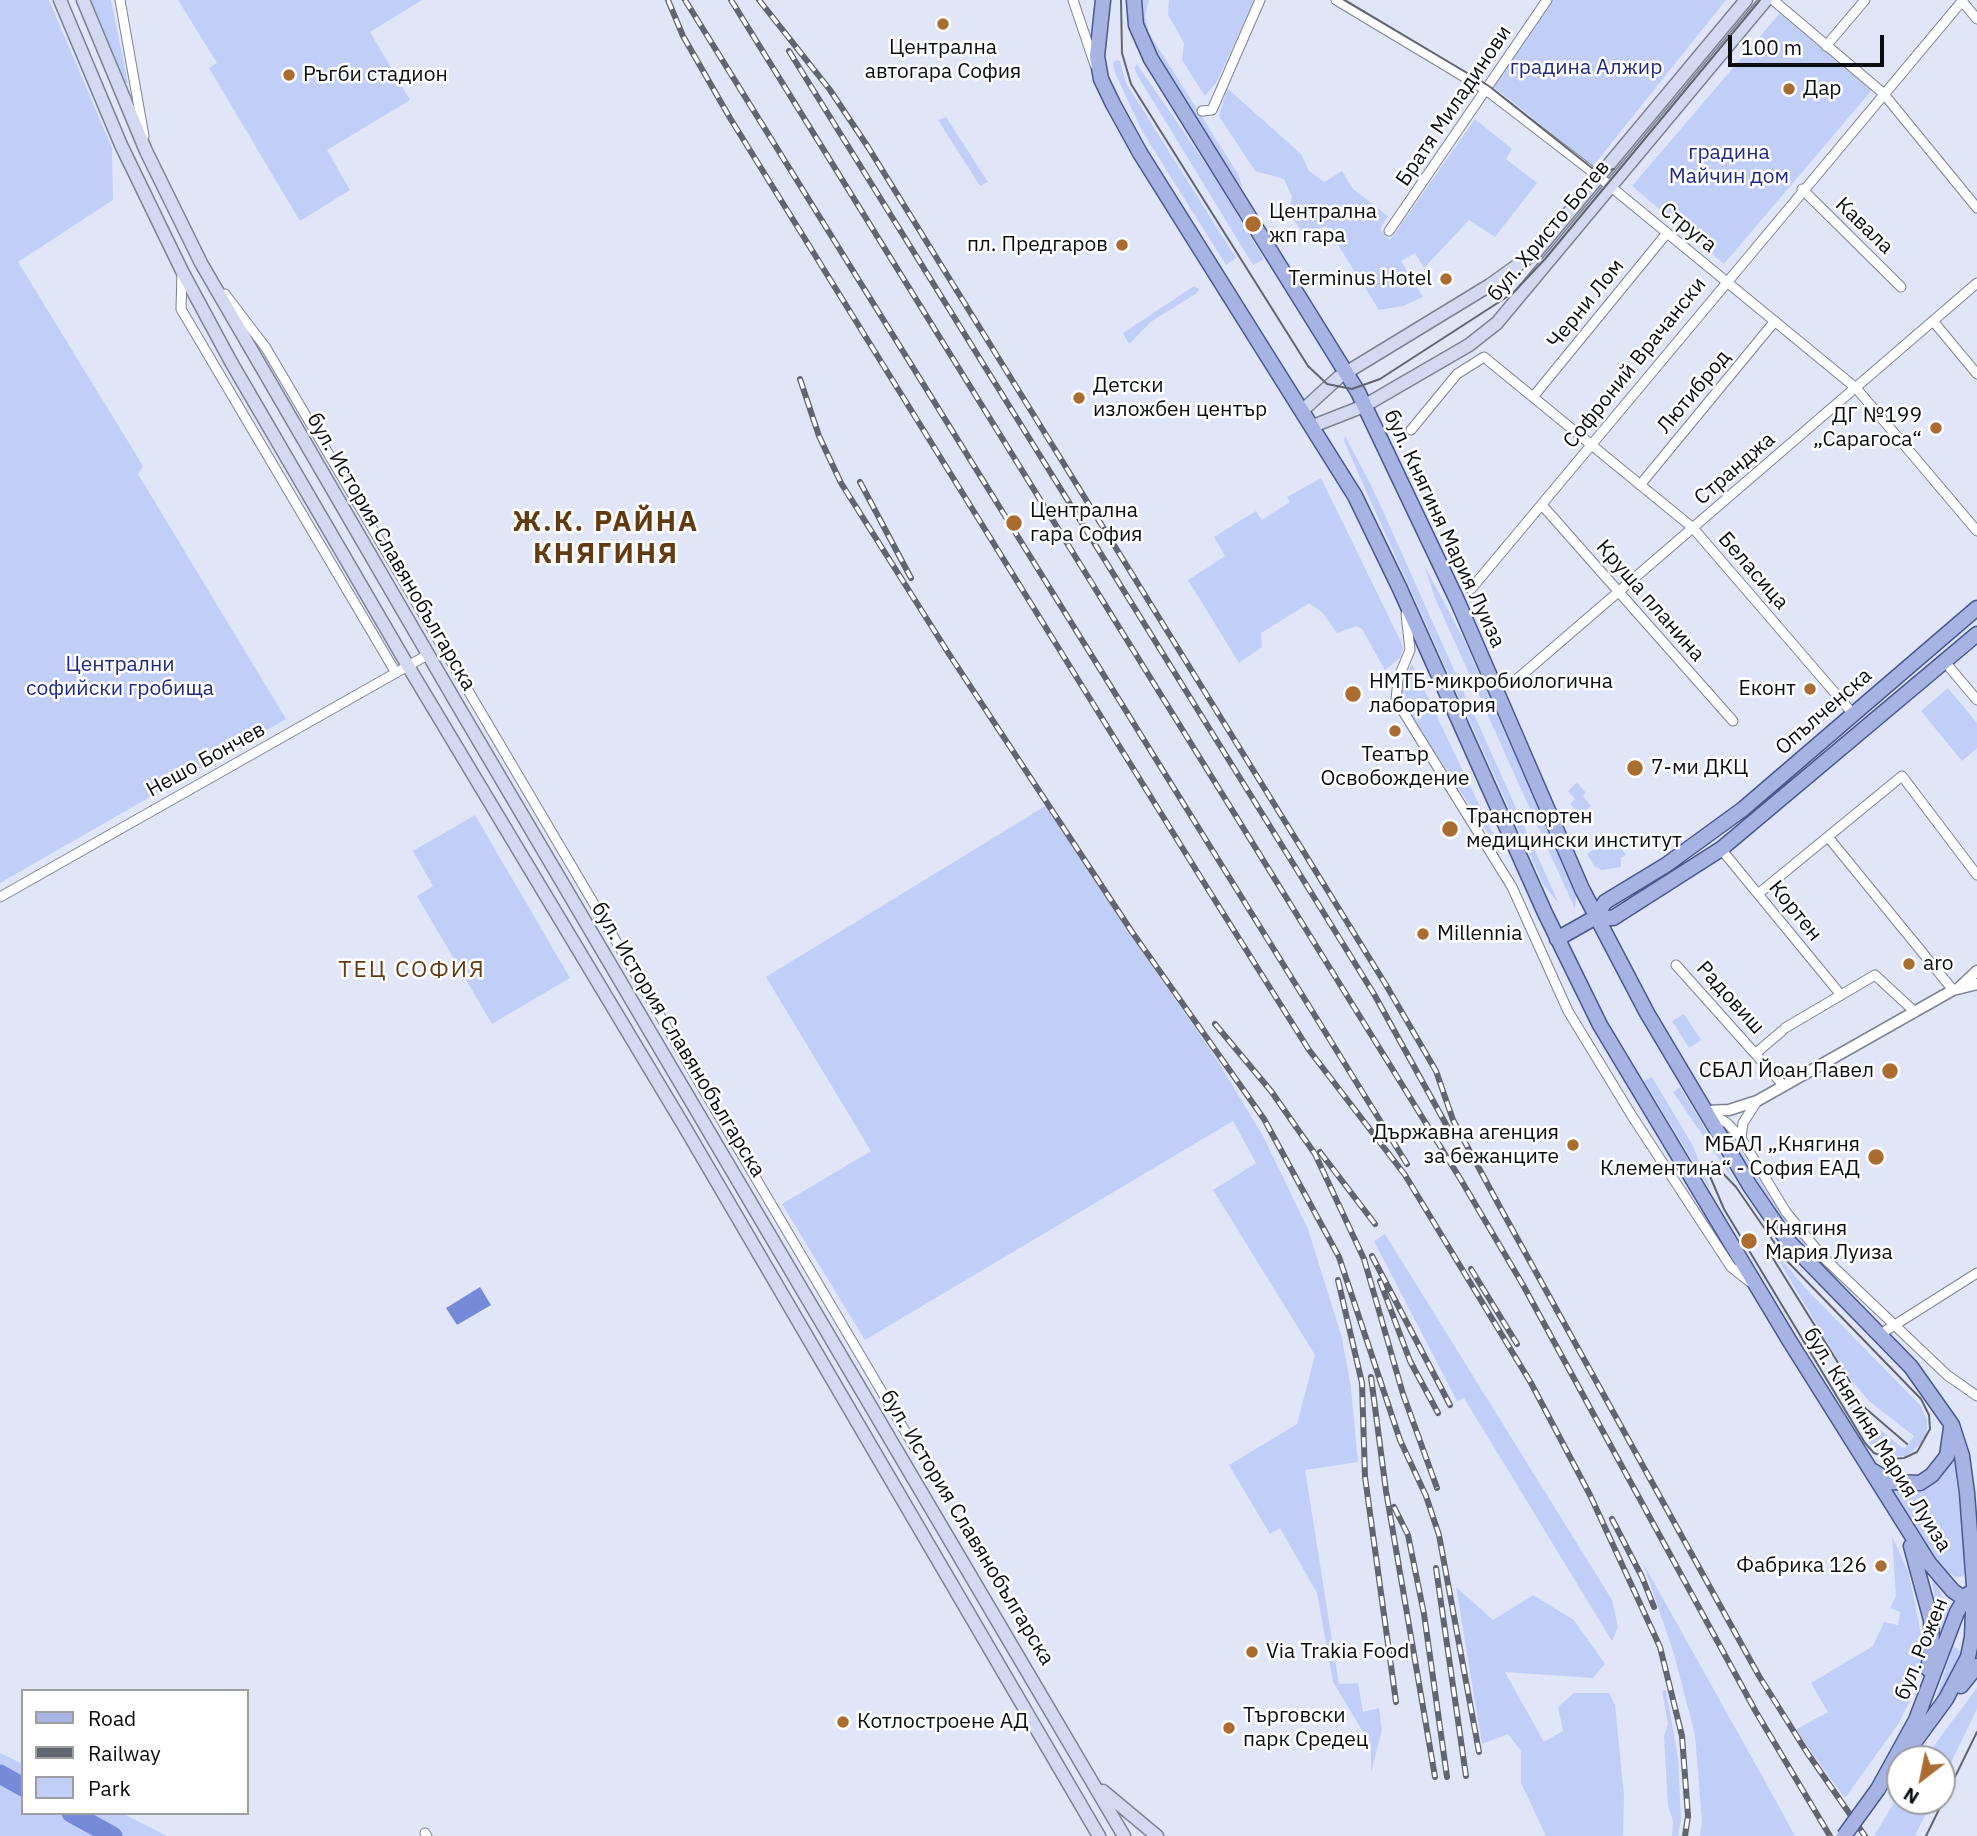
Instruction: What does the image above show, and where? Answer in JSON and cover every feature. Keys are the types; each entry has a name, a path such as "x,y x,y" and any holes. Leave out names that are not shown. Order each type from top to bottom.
{"main road":[{"name":"бул. История Славянобългарска","path":"60,0 121,145 182,271 231,362 408,666 684,1126 1099,1836"},
{"name":"бул. История Славянобългарска","path":"83,0 146,151 201,263 1124,1836"},
{"name":"бул. Княгиня Мария Луиза","path":"1103,0 1096,39 1101,79 1140,153 1349,486 1400,589 1557,939 1600,1025 1757,1287 1935,1572 1971,1604"},
{"name":"бул. Княгиня Мария Луиза","path":"1134,0 1136,25 1151,59 1346,372 1364,406 1457,600 1596,917 1647,1013 1750,1186 1787,1240 1911,1367 1952,1425 1962,1456 1976,1584"},
{"name":"бул. Христо Ботев","path":"1303,410 1346,372 1514,270 1553,234 1746,0"},
{"name":"бул. Христо Ботев","path":"1313,426 1364,406 1469,345 1497,323 1766,0"},
{"name":"Опълченска","path":"1557,939 1596,917 1605,902 1665,865 1743,809 1977,608"},
{"name":"Опълченска","path":"1596,917 1613,918 1721,849 1977,634"},
{"path":"1872,1471 1891,1482 1920,1483 1932,1475 1947,1456 1952,1425"},
{"path":"1968,1509 1977,1529"},
{"path":"1899,1515 1921,1575 1931,1620 1931,1657 1919,1712"},
{"name":"бул. Рожен","path":"1913,1745 1933,1719 1968,1657 1971,1604 1976,1584"},
{"name":"бул. Рожен","path":"1878,1789 1971,1604"},
{"path":"1933,1719 1977,1665"},
{"name":"бул. Рожен","path":"1844,1836 1886,1779"},
{"path":"1095,1784 1157,1836"}],"street":[{"name":"бул. История Славянобългарска","path":"120,0 146,151"},
{"path":"1073,0 1101,79"},
{"path":"1202,111 1212,110 1260,0"},
{"name":"Струга","path":"1336,0 1487,88 1856,388 1977,531"},
{"name":"Братя Миладинови","path":"1389,231 1547,0"},
{"path":"1773,0 1883,93 1977,208"},
{"path":"1826,46 1865,0"},
{"path":"1962,1 1977,19"},
{"name":"Софроний Врачански","path":"1471,589 1962,1"},
{"name":"Кавала","path":"1802,190 1901,287"},
{"name":"Черни Лом","path":"1533,397 1667,233"},
{"name":"бул. История Славянобългарска","path":"201,263 272,359 915,1448"},
{"name":"бул. История Славянобългарска","path":"182,271 181,309 396,673"},
{"name":"Странджа","path":"1516,680 1977,284"},
{"name":"Лютиброд","path":"1640,485 1775,321"},
{"path":"1933,321 1977,374"},
{"name":"Беласица","path":"1411,430 1457,374 1484,357 1693,528 1854,715"},
{"name":"Круша планина","path":"1542,505 1733,721"},
{"name":"бул. Княгиня Мария Луиза","path":"1400,589 1410,637 1410,650 1398,679 1396,700 1512,887 1568,1011 1632,1116 1731,1268 1757,1287"},
{"name":"Нешо Бончев","path":"0,897 429,654"},
{"path":"1945,662 1977,700"},
{"path":"1758,894 1902,776 1977,875"},
{"path":"1829,837 1957,989"},
{"name":"Кортен","path":"1721,849 1841,995"},
{"name":"Радовиш","path":"1676,965 1784,1086"},
{"path":"1705,1111 1729,1110 1757,1101 1957,989 1977,971"},
{"path":"1756,1053 1784,1029 1875,975 1915,1012"},
{"path":"1957,989 1977,984"},
{"path":"1741,1138 1743,1123 1757,1101"},
{"path":"1705,1111 1727,1123 1741,1138 1786,1212 1858,1293 1947,1375 1977,1396"},
{"path":"1858,1293 1879,1336 1977,1273"}],"green space":[{"name":"Централни софийски гробища","path":"0,0 49,0 112,148 113,200 18,262 143,466 138,474 286,719 0,883"},
{"path":"90,0 111,0 128,83 124,83"},
{"path":"178,0 422,0 370,32 410,100 327,150 350,190 300,221 209,68 217,63"},
{"path":"1143,0 1149,0 1145,15 1149,33 1238,174 1243,189 1198,126 1144,29"},
{"path":"1169,0 1255,0 1216,83 1205,96 1182,60 1184,43 1168,15"},
{"name":"градина Алжир","path":"1549,0 1726,0 1593,166 1491,85"},
{"name":"градина Майчин дом","path":"1780,13 1872,90 1724,264 1632,186"},
{"path":"1116,60 1120,61 1126,83 1236,258 1226,265 1142,131 1115,73 1113,64"},
{"path":"1137,64 1214,176 1264,259 1253,265 1139,78 1134,68"},
{"path":"1227,88 1301,154 1309,171 1324,182 1342,171 1353,189 1388,216 1380,229 1390,240 1475,119 1512,149 1506,159 1537,183 1495,237 1469,220 1424,268 1415,253 1401,261 1423,297 1403,306 1379,310 1326,226 1303,234 1289,212 1292,197 1284,179 1255,171 1219,116"},
{"path":"946,117 988,182 980,186 938,120"},
{"path":"1194,286 1199,289 1197,293 1152,321 1129,344 1123,333"},
{"path":"1345,436 1373,489 1559,904 1543,884 1363,484 1344,441"},
{"path":"1321,478 1401,642 1403,649 1400,658 1385,670 1362,629 1357,626 1337,633 1322,612 1309,603 1261,633 1262,647 1239,663 1188,580 1225,556 1214,537 1256,511 1262,520 1290,502 1287,497"},
{"path":"1424,565 1464,640 1576,895 1575,909 1435,598"},
{"path":"1412,664 1494,836 1491,838 1402,702 1402,682"},
{"path":"1948,688 1977,723 1977,748 1962,761 1921,711"},
{"path":"1577,782 1586,793 1583,796 1591,806 1580,815 1570,804 1575,799 1568,791"},
{"path":"1047,805 1126,929 1214,1055 1263,1136 1308,1229 1342,1338 1351,1388 1358,1462 1305,1470 1339,1684 1358,1683 1363,1712 1379,1708 1382,1730 1371,1772 1371,1745 1333,1682 1317,1593 1280,1528 1270,1534 1229,1465 1297,1424 1315,1355 1213,1190 1256,1163 1233,1121 865,1340 782,1204 871,1151 766,977"},
{"path":"475,815 570,978 492,1024 417,896 433,886 413,851"},
{"path":"1614,837 1626,855 1621,858 1621,867 1602,870 1595,867 1587,854"},
{"path":"1684,1014 1701,1040 1689,1048 1672,1021"},
{"path":"1652,1077 1693,1146 1711,1191 1644,1081"},
{"path":"1680,1087 1723,1159 1736,1184 1673,1092"},
{"path":"1732,1137 1778,1209 1851,1295 1793,1235 1732,1143"},
{"path":"1385,1234 1612,1600 1618,1627 1612,1641 1464,1398 1457,1401 1374,1241"},
{"path":"1770,1246 1808,1291 1920,1405 1927,1420 1926,1438 1913,1451 1905,1456 1890,1456 1874,1449 1868,1441 1838,1390 1854,1409 1904,1449 1914,1436 1869,1401 1846,1374"},
{"path":"1954,1461 1967,1568 1963,1576 1956,1578 1935,1562 1890,1489 1908,1492 1932,1485"},
{"path":"1892,1536 1908,1571 1915,1603 1921,1634 1920,1665 1912,1696 1899,1723 1845,1798 1795,1730 1828,1712 1811,1683 1873,1646 1884,1622 1898,1625 1900,1612 1890,1608 1896,1596"},
{"path":"1643,1563 1795,1836 1700,1836 1702,1822 1695,1735 1674,1654"},
{"path":"1931,1574 1951,1613 1945,1634 1939,1630"},
{"path":"1456,1587 1493,1620 1533,1595 1574,1620 1605,1664 1593,1678 1505,1672 1544,1742 1563,1731 1558,1707 1574,1693 1609,1693 1615,1705 1624,1795 1623,1836 1546,1836 1521,1783 1521,1751 1508,1734 1482,1744"},
{"path":"1953,1646 1963,1653 1929,1717 1940,1686"},
{"path":"1977,1688 1977,1709 1956,1752 1956,1745 1934,1745"},
{"path":"1666,1690 1678,1758 1681,1819 1678,1836 1672,1836 1673,1821 1668,1806 1664,1736 1668,1724 1662,1691"},
{"path":"0,1753 21,1763 21,1815 125,1815 167,1836 0,1836"},
{"path":"1887,1815 1925,1815 1915,1836 1874,1836"}],"water":[{"path":"480,1287 491,1305 457,1325 446,1308"}],"waterway":[{"path":"0,1774 21,1786"},
{"path":"75,1815 113,1836"}],"tram line":[{"path":"1121,0 1122,53 1131,84 1308,366 1327,384 1352,389 1380,379 1513,293 1545,259 1760,0"},
{"path":"1344,0 1489,86 1592,168 1604,171 1614,169"},
{"path":"1706,1167 1724,1209 1865,1443 1874,1453 1890,1459 1904,1458 1917,1452 1930,1429 1929,1415 1921,1399 1787,1261 1736,1187 1712,1162"},
{"path":"1769,1252 1850,1382"},
{"path":"1836,1375 1850,1395 1907,1444"},
{"path":"1926,1836 1977,1732"}],"railway":[{"path":"668,0 683,36 730,118 1201,878 1309,1050 1405,1175 1531,1383 1590,1495 1660,1647 1682,1736 1688,1816 1685,1836"},
{"path":"685,0 1407,1164"},
{"path":"731,0 1461,1180 1523,1285 1756,1712 1830,1836"},
{"path":"759,0 830,90 868,147 1386,985 1436,1071 1453,1120 1501,1209 1759,1676 1806,1751 1865,1836"},
{"path":"789,51 1374,994 1448,1128"},
{"path":"800,379 819,436 841,483 949,654 1132,932 1264,1119 1339,1257 1400,1440 1426,1496 1439,1535 1479,1752"},
{"path":"860,482 911,578"},
{"path":"1215,1024 1271,1091 1315,1154 1364,1259 1403,1394 1437,1488"},
{"path":"1320,1152 1375,1224"},
{"path":"1372,1256 1450,1405"},
{"path":"1471,1269 1517,1344"},
{"path":"1338,1280 1362,1383 1365,1477 1396,1702"},
{"path":"1380,1281 1410,1361 1438,1413"},
{"path":"1371,1377 1386,1491 1435,1777"},
{"path":"1394,1507 1408,1535 1424,1614 1447,1777"},
{"path":"1612,1519 1654,1607"},
{"path":"1436,1568 1466,1776"}],"place":[{"name":"Централна автогара София","path":"943,24"},
{"name":"Ръгби стадион","path":"289,75"},
{"name":"Дар","path":"1789,89"},
{"name":"Централна жп гара","path":"1253,224"},
{"name":"пл. Предгаров","path":"1122,245"},
{"name":"Terminus Hotel","path":"1446,279"},
{"name":"Детски изложбен център","path":"1079,398"},
{"name":"ДГ №199 „Сарагоса“","path":"1936,428"},
{"name":"Централна гара София","path":"1014,523"},
{"name":"Еконт","path":"1810,689"},
{"name":"НМТБ-микробиологична лаборатория","path":"1353,694"},
{"name":"Театър Освобождение","path":"1395,731"},
{"name":"7-ми ДКЦ","path":"1635,768"},
{"name":"Транспортен медицински институт","path":"1450,829"},
{"name":"Millennia","path":"1423,934"},
{"name":"aro","path":"1909,964"},
{"name":"СБАЛ Йоан Павел","path":"1890,1071"},
{"name":"Държавна агенция за бежанците","path":"1573,1145"},
{"name":"МБАЛ „Княгиня Клементина“ - София ЕАД","path":"1876,1157"},
{"name":"Княгиня Мария Луиза","path":"1749,1241"},
{"name":"Фабрика 126","path":"1881,1566"},
{"name":"Via Trakia Food","path":"1252,1652"},
{"name":"Котлостроене АД","path":"843,1722"},
{"name":"Търговски парк Средец","path":"1229,1728"}],"district":[{"name":"Ж.К. РАЙНА КНЯГИНЯ","path":"606,539"},
{"name":"ТЕЦ СОФИЯ","path":"412,970"}]}
